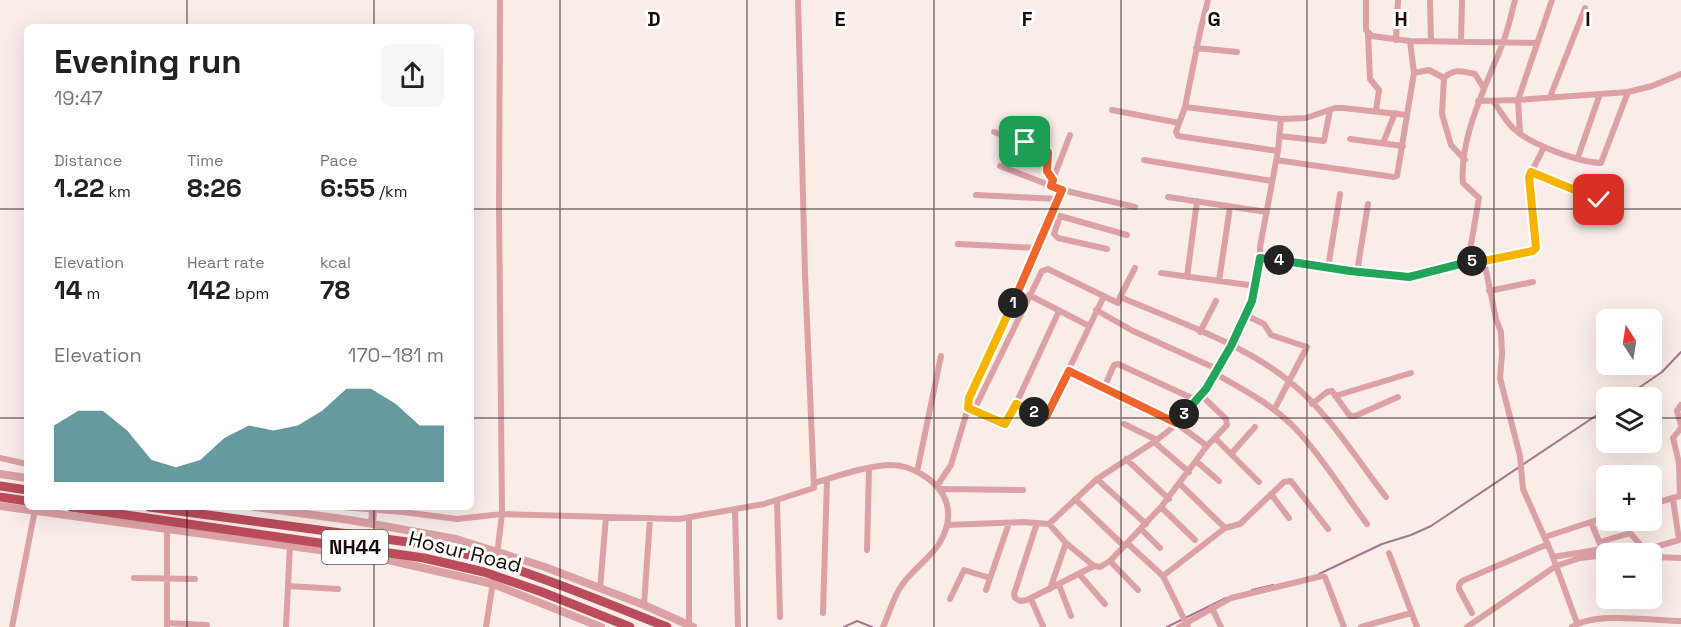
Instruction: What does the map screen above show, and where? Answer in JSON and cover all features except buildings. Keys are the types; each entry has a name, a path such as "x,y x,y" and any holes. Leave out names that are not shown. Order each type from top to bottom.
{"highway":[{"path":"0,486 24,490"},
{"path":"0,497 24,501"},
{"name":"Hosur Road","path":"92,510 424,558 630,627"},
{"name":"Hosur Road","path":"171,510 430,545 496,562 667,627"}],"street":[{"path":"496,562 502,514 499,219 500,0"},
{"path":"365,510 457,519 502,514 689,517 777,500 814,488 798,0"},
{"path":"1208,0 1185,107 1176,132 1178,136 1278,151"},
{"path":"1366,0 1370,79 1379,90 1376,111"},
{"path":"1396,40 1398,0"},
{"path":"1430,0 1431,41"},
{"path":"1461,41 1462,0"},
{"path":"1468,262 1479,198 1463,183 1465,160 1478,101 1503,43 1515,0"},
{"path":"1520,134 1518,100 1552,0"},
{"path":"1550,97 1585,8"},
{"path":"1368,34 1410,41 1537,43"},
{"path":"1276,160 1394,177 1398,173 1414,73 1410,41"},
{"path":"1196,48 1237,52"},
{"path":"1414,73 1429,70 1444,78"},
{"path":"1465,160 1451,145 1442,114 1444,78 1450,72 1459,70 1475,74 1483,87"},
{"path":"1478,101 1628,92 1652,86 1681,74"},
{"path":"1493,101 1520,134 1544,147 1601,163 1628,92"},
{"path":"1578,158 1600,94"},
{"path":"1185,107 1281,119 1306,118 1343,108 1407,115"},
{"path":"1112,110 1179,123"},
{"path":"1279,136 1324,141 1329,110"},
{"path":"1383,143 1395,113"},
{"path":"1049,524 1097,479 1156,441 1176,423 1198,398 1231,346 1256,286 1281,119"},
{"path":"994,132 1046,150 1047,171 1052,183"},
{"path":"1052,183 1070,135"},
{"path":"1350,139 1403,146"},
{"path":"1260,258 1409,277 1476,259 1484,261 1533,251 1536,248 1529,177 1544,147"},
{"path":"1144,160 1272,181"},
{"path":"1000,166 1052,183 1062,190 1135,207"},
{"path":"1531,172 1599,200"},
{"path":"1062,190 1058,200 1054,234 1058,238 1107,249"},
{"path":"1328,268 1340,194"},
{"path":"976,195 1058,200"},
{"path":"1168,196 1267,212"},
{"path":"1187,277 1197,201"},
{"path":"1357,272 1368,204"},
{"path":"1219,281 1230,207"},
{"path":"1056,215 1127,235"},
{"path":"971,409 969,398 1038,248 1056,215"},
{"path":"958,244 1038,248"},
{"path":"1484,261 1501,332 1500,378 1520,456 1523,489 1553,557 1575,625 1623,618 1678,623"},
{"path":"939,488 951,465 971,409 1042,271 1046,269 1118,303 1135,268"},
{"path":"1161,273 1256,286"},
{"path":"1490,291 1533,282"},
{"path":"1029,295 1089,326"},
{"path":"1016,404 1046,417 1104,297"},
{"path":"1120,297 1231,346 1289,381 1336,432 1386,497"},
{"path":"1200,332 1215,301"},
{"path":"1096,310 1133,331 1216,371 1274,410 1299,433 1367,524"},
{"path":"971,409 1005,424 1059,311"},
{"path":"1245,315 1264,324 1271,335 1307,347 1274,410"},
{"path":"917,472 941,356"},
{"path":"947,525 1049,524 1066,543 1094,566 1100,567 1110,561 1169,499 1227,422 1198,398 1118,364 1114,365 1104,388"},
{"path":"1069,371 1176,423 1208,446"},
{"path":"1335,396 1411,373"},
{"path":"1312,404 1327,392 1332,391 1352,417 1398,397"},
{"path":"1600,542 1630,534 1645,550 1679,540 1676,497 1680,462 1673,438 1681,427 1677,411 1681,405"},
{"path":"1124,424 1156,441 1189,472"},
{"path":"1231,454 1255,427"},
{"path":"1215,438 1259,482"},
{"path":"0,458 24,463"},
{"path":"1126,459 1169,499"},
{"path":"1196,461 1219,481"},
{"path":"814,483 889,465 907,466 931,480 947,502 947,525 939,545 901,585 884,624"},
{"path":"867,550 869,469"},
{"path":"0,474 24,478"},
{"path":"823,613 826,479"},
{"path":"1097,479 1160,548"},
{"path":"1164,576 1225,528 1240,524 1284,482 1291,481 1328,529"},
{"path":"1180,484 1225,528"},
{"path":"939,488 1023,490"},
{"path":"1271,494 1289,518"},
{"path":"1676,497 1681,506"},
{"path":"1075,499 1164,576 1186,624"},
{"path":"777,500 780,617"},
{"path":"0,506 24,509"},
{"path":"1161,507 1196,540"},
{"path":"735,509 738,627"},
{"path":"12,627 35,510 384,559 494,580 601,627"},
{"path":"276,510 456,539 498,551 644,605 691,626 689,517"},
{"path":"372,524 373,511"},
{"path":"600,589 606,517"},
{"path":"644,605 650,518"},
{"path":"1472,613 1459,589 1462,581 1546,540 1596,520"},
{"path":"1553,557 1601,550 1591,522"},
{"path":"986,590 1009,523"},
{"path":"1037,523 1014,594 1015,598 1020,601 1030,598 1094,566"},
{"path":"167,530 167,625 207,625"},
{"path":"1050,589 1066,543"},
{"path":"286,627 290,545"},
{"path":"1389,553 1417,627"},
{"path":"1467,627 1556,566 1580,558 1596,556"},
{"path":"1662,557 1681,558"},
{"path":"1110,561 1138,590"},
{"path":"950,600 964,570 990,578"},
{"path":"1080,575 1105,604"},
{"path":"1179,627 1231,598 1322,576 1325,577 1344,627"},
{"path":"134,578 195,579"},
{"path":"486,627 494,580"},
{"path":"1059,585 1071,616"},
{"path":"288,586 338,589"},
{"path":"1030,598 1043,626"},
{"path":"1212,608 1221,627"},
{"path":"1361,627 1379,625 1411,613"}],"waterway":[{"path":"1640,387 1662,372 1681,352"},
{"path":"1319,574 1382,544 1431,526 1596,416"},
{"path":"1252,590 1273,585"},
{"path":"1167,627 1226,598"},
{"path":"844,627 857,621 872,627"}],"route":[{"path":"1025,142 1048,152 1047,171 1053,180 1051,186 1062,190 969,398 968,408 1005,424 1016,404 1046,417 1069,371 1176,423 1206,389 1231,346 1252,301 1259,261 1262,257 1357,272 1409,277 1476,259 1484,261 1533,251 1537,244 1529,177 1531,172 1599,200"}]}
